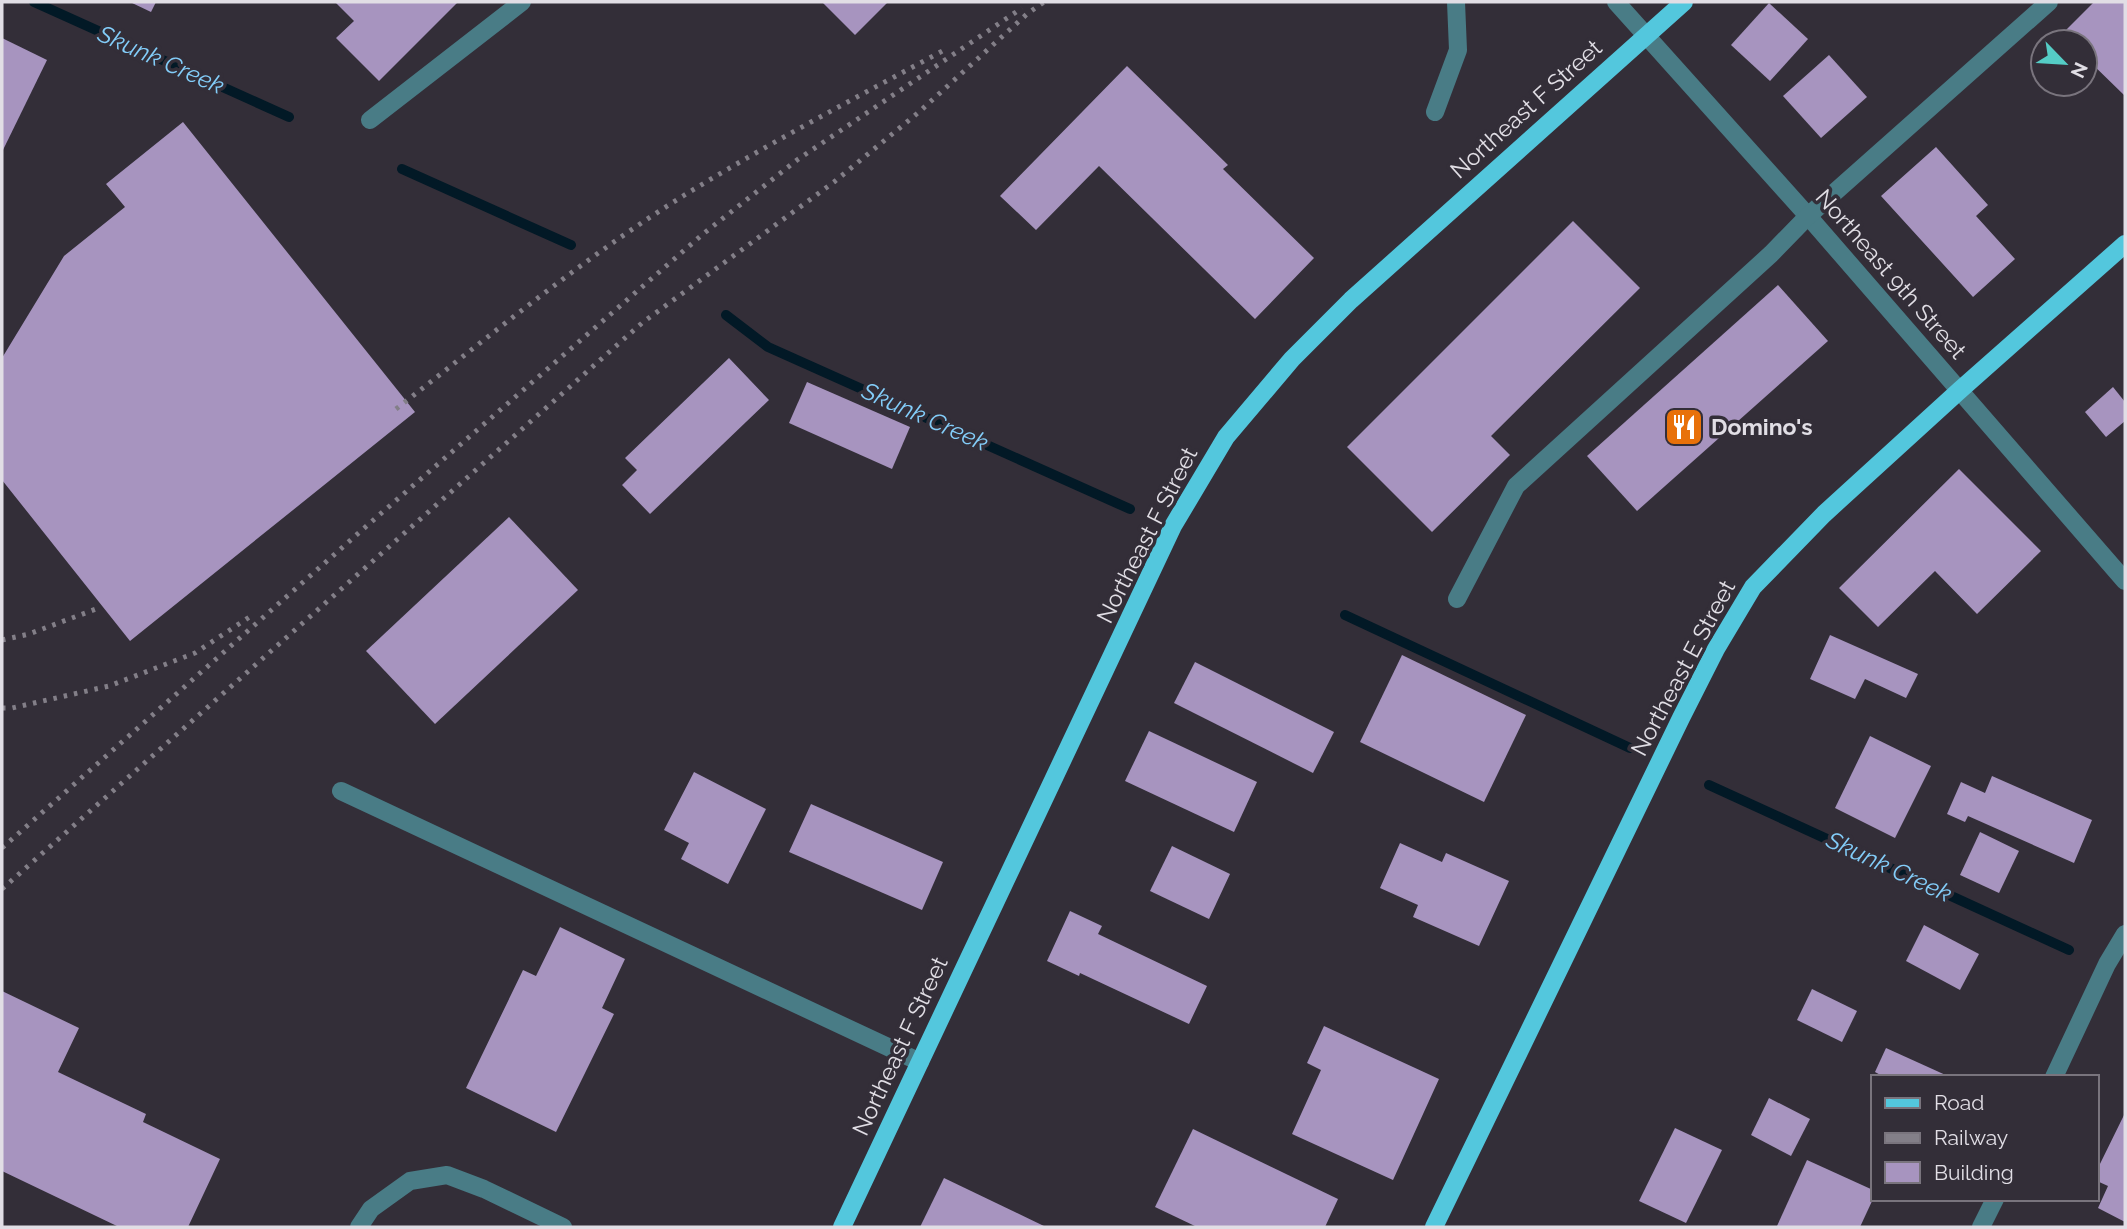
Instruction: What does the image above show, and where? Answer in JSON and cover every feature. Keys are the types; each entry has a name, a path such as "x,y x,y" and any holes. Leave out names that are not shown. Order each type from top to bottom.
{"main road":[{"name":"Northeast F Street","path":"842,1227 1173,526 1226,437 1292,359 1352,300 1684,2"},
{"name":"Northeast E Street","path":"1434,1227 1670,741 1716,649 1753,587 1824,514 2125,244"}],"street":[{"path":"370,120 522,2"},
{"path":"1435,111 1458,50 1456,2"},
{"name":"Northeast 9th Street","path":"1616,2 2122,571"},
{"path":"1457,600 1516,486 1771,254 1808,216 2049,2"},
{"path":"341,791 920,1062"},
{"path":"2054,1075 2107,964 2125,934"},
{"path":"359,1227 371,1209 410,1181 447,1175 484,1189 563,1227"},
{"path":"1982,1227 1994,1201"}],"building":[{"path":"130,2 156,2 151,12"},
{"path":"335,2 458,2 379,81 336,38 354,21"},
{"path":"822,2 888,2 855,35"},
{"path":"2094,2 2125,2 2125,96 2099,71 2099,28 2068,28"},
{"path":"1769,3 1808,39 1770,81 1731,45"},
{"path":"2,38 47,60 2,152"},
{"path":"1829,55 1867,97 1821,138 1783,96"},
{"path":"1127,66 1228,165 1223,169 1314,258 1255,319 1099,166 1036,230 1000,196"},
{"path":"183,122 415,412 130,641 2,480 2,358 64,256 125,207 106,184"},
{"path":"1936,147 1988,205 1976,216 2015,259 1973,297 1881,196"},
{"path":"1573,221 1640,288 1491,436 1510,455 1432,532 1347,447"},
{"path":"1778,285 1828,341 1637,511 1587,456"},
{"path":"729,358 769,400 650,514 622,485 637,470 625,458"},
{"path":"807,382 910,427 892,469 789,423"},
{"path":"2113,387 2125,402 2125,421 2106,437 2085,412"},
{"path":"1959,469 2041,551 1977,614 1935,571 1878,627 1839,588"},
{"path":"509,517 578,590 435,724 366,651"},
{"path":"1830,635 1918,674 1906,698 1865,679 1855,699 1810,679"},
{"path":"1402,655 1526,715 1484,802 1360,742"},
{"path":"1195,662 1334,732 1313,773 1174,703"},
{"path":"1149,731 1257,782 1234,832 1125,781"},
{"path":"1870,736 1931,766 1895,838 1835,808"},
{"path":"694,772 766,809 728,884 681,859 689,843 664,830"},
{"path":"1992,776 2092,820 2074,863 1968,816 1965,822 1947,814 1961,782 1985,793"},
{"path":"811,804 943,862 922,910 789,852"},
{"path":"1980,832 2019,851 1999,893 1960,875"},
{"path":"1400,843 1442,862 1446,853 1509,881 1479,946 1413,917 1418,905 1380,888"},
{"path":"1172,846 1230,874 1209,919 1150,891"},
{"path":"1070,911 1102,926 1098,934 1207,986 1189,1024 1080,973 1079,976 1047,961"},
{"path":"1924,925 1979,954 1960,990 1906,961"},
{"path":"560,927 625,959 602,1008 614,1014 556,1132 466,1088 523,970 536,976"},
{"path":"1812,989 1857,1011 1842,1042 1797,1020"},
{"path":"2,991 79,1028 58,1072 146,1114 143,1122 220,1159 188,1227 119,1227 2,1171"},
{"path":"1324,1026 1439,1079 1393,1180 1292,1134 1321,1070 1307,1063"},
{"path":"1886,1048 1946,1075 1880,1075 1875,1072"},
{"path":"1769,1098 1810,1119 1791,1156 1751,1135"},
{"path":"2125,1113 2125,1222 2098,1208 2108,1186 2099,1182 2099,1166"},
{"path":"1675,1128 1722,1150 1686,1223 1639,1201"},
{"path":"1193,1129 1338,1199 1325,1227 1197,1227 1155,1207"},
{"path":"1807,1160 1871,1189 1872,1201 1860,1227 1777,1226"},
{"path":"944,1178 1046,1227 920,1227"}],"waterway":[{"name":"Skunk Creek","path":"34,2 289,117"},
{"name":"Skunk Creek","path":"402,169 571,245"},
{"name":"Skunk Creek","path":"726,315 768,347 1130,509"},
{"name":"Skunk Creek","path":"1345,615 1630,748"},
{"name":"Skunk Creek","path":"1709,785 2069,950"}],"railway":[{"path":"2,889 642,323 834,182 919,112 1027,14 1044,2"},
{"path":"2,848 703,234 797,160 1022,8"},
{"path":"396,409 537,299 646,220 748,157 948,48"},
{"path":"2,640 29,634 96,609"},
{"path":"2,708 109,686 195,653 254,614"}],"place":[{"name":"Domino's","path":"1684,427"}]}
